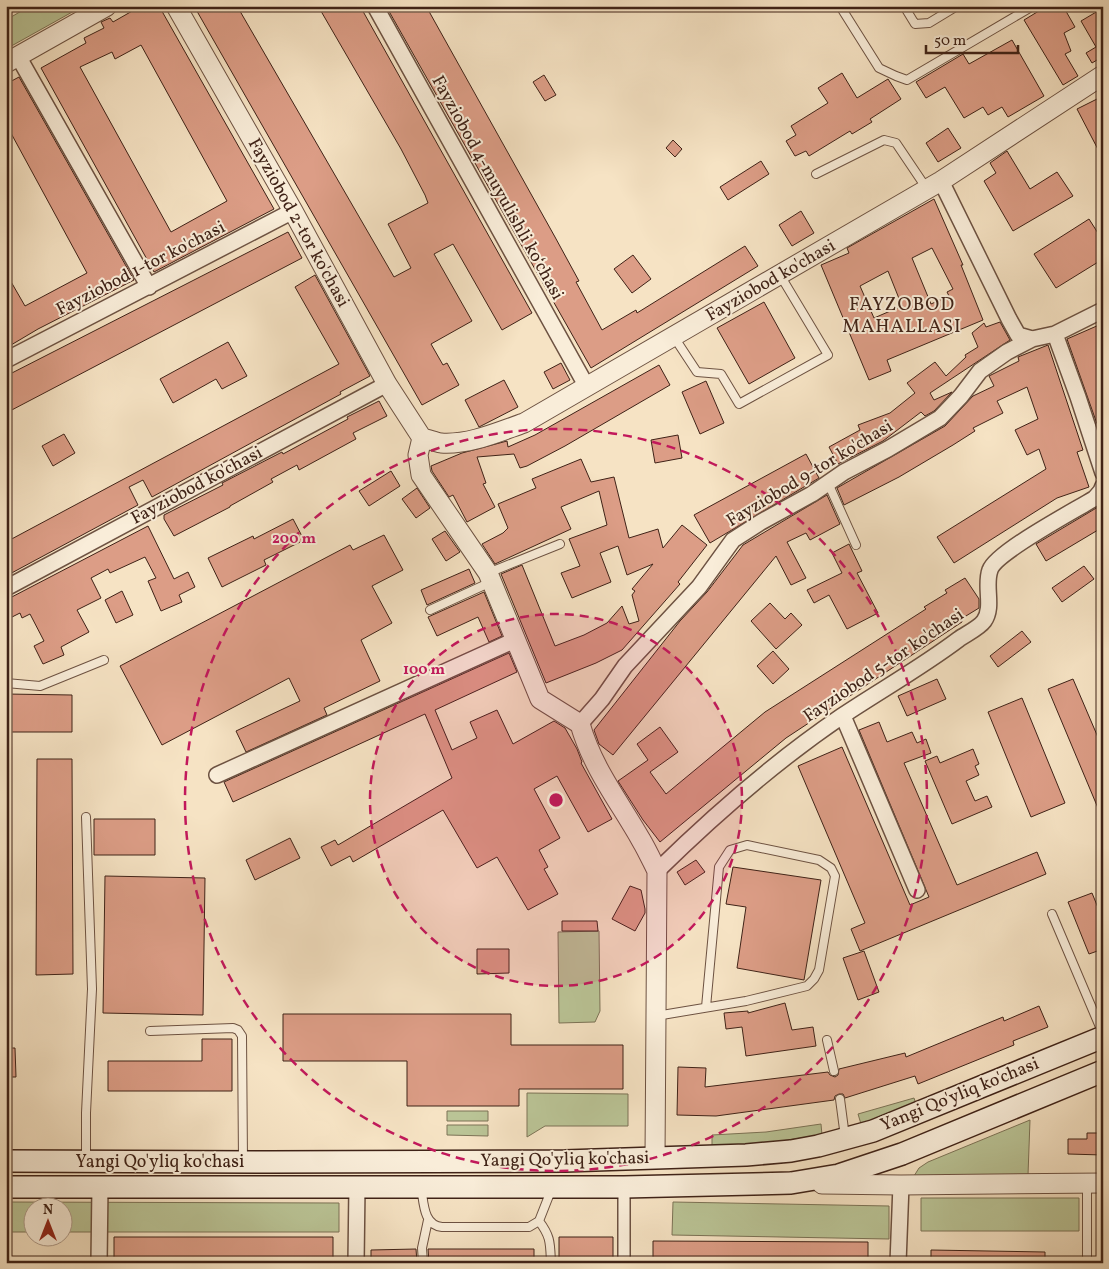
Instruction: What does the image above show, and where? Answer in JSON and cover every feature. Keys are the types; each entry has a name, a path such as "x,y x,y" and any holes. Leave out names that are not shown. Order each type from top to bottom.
{"main road":[{"name":"Yangi Qo'yliq ko'chasi","path":"6,1161 565,1161 746,1155 805,1148 873,1131 1103,1036"},
{"name":"Yangi Qo'yliq ko'chasi","path":"6,1186 624,1187 790,1183 839,1175 902,1154 1103,1071"},
{"path":"997,1080 1015,1080 1021,1089 1021,1097 1008,1111"},
{"path":"746,1155 736,1170 740,1178 748,1184"},
{"path":"328,1162 328,1186"}],"street":[{"path":"106,6 12,60 149,287"},
{"name":"Fayziobod 2-tor ko'chasi","path":"176,6 293,211 387,384 422,438"},
{"name":"Fayziobod 4-muyulishli koʻchasi","path":"375,6 587,388"},
{"name":"Fayziobod ko'chasi","path":"422,438 440,443 460,442 494,434 524,423 934,185 1103,75"},
{"path":"934,185 1018,335 1032,339"},
{"name":"Fayziobod 1-tor ko'chasi","path":"6,360 293,211"},
{"name":"Fayziobod 9-tor ko'chasi","path":"580,724 625,666 699,587 733,540 812,494 844,472 888,449 940,418 961,396 980,371 1007,352 1032,339 1055,334 1103,310"},
{"path":"1055,334 1103,473"},
{"name":"Fayziobod ko'chasi","path":"6,588 387,384"},
{"path":"422,438 418,456 421,475 489,578 540,699 580,724 586,745 601,775 641,840 657,871 655,1158"},
{"name":"Fayziobod 5-tor ko'chasi","path":"657,871 765,773 804,743 944,651 984,622 988,609 986,580 991,567 1005,554 1031,536 1095,498 1102,491 1103,486"},
{"path":"217,775 515,640"},
{"path":"843,716 918,890"},
{"path":"898,1263 902,1154"},
{"path":"790,1183 901,1185 1095,1183"},
{"path":"99,1263 100,1186"},
{"path":"356,1263 357,1186"},
{"path":"624,1187 624,1263"}],"lane":[{"path":"840,6 879,68 907,80 1032,6"},
{"path":"904,6 915,24 929,23 957,6"},
{"path":"816,174 884,140 896,143 934,185"},
{"path":"674,337 697,372 721,374 739,404 828,355 780,275"},
{"path":"828,483 856,545"},
{"path":"430,610 489,578 560,544"},
{"path":"6,683 40,686 104,660"},
{"path":"86,817 92,989 86,1114 86,1162"},
{"path":"655,1016 746,1001 807,986 820,970 835,876 830,868 820,860 747,845 730,850 720,867 706,1007"},
{"path":"1052,914 1103,1036"},
{"path":"150,1031 234,1028 238,1030 242,1036 243,1162"},
{"path":"827,1040 834,1071"},
{"path":"840,1100 846,1139"},
{"path":"1087,1263 1095,1183"},
{"path":"421,1186 428,1220 422,1248 423,1263"},
{"path":"428,1220 435,1227 442,1228 529,1227 539,1222 552,1187"},
{"path":"539,1222 548,1232 551,1263"}],"green space":[{"path":"30,6 83,6 6,49 6,20"},
{"path":"599,931 600,1011 595,1022 559,1023 558,932"},
{"path":"527,1093 628,1094 628,1126 545,1126 527,1137"},
{"path":"914,1098 917,1107 861,1124 858,1114"},
{"path":"447,1111 488,1111 488,1121 447,1121"},
{"path":"1030,1120 1028,1175 914,1176 919,1168 928,1162"},
{"path":"821,1124 822,1135 767,1143 712,1147 712,1135 766,1132"},
{"path":"447,1125 488,1125 488,1136 447,1135"},
{"path":"921,1198 1079,1198 1079,1231 921,1231"},
{"path":"6,1202 22,1202 22,1232 6,1232"},
{"path":"72,1202 339,1203 339,1232 72,1232"},
{"path":"673,1202 889,1206 889,1239 672,1235"}],"building":[{"path":"141,6 159,6 274,209 154,272 41,68 86,43 84,38 104,28 101,22 110,18 113,22","holes":["141,45 227,201 171,232 80,67 112,52 115,59"]},
{"path":"194,6 237,6 394,277 411,268 388,224 428,203 401,149 318,6 360,6 532,313 502,330 453,244 434,254 472,321 431,344 443,365 447,363 459,385 422,405"},
{"path":"386,6 426,6 579,281 576,282 602,330 636,310 637,313 745,246 758,266 591,368"},
{"path":"1047,6 1063,6 1075,27 1064,33 1071,51 1065,54 1078,76 1063,85 1024,20"},
{"path":"1103,8 1103,59 1102,57 1092,63 1086,53 1096,47 1081,21"},
{"path":"1012,40 1044,96 1008,117 1002,107 988,115 983,107 964,118 945,87 926,98 916,82 963,54 969,64"},
{"path":"842,73 857,98 888,79 901,99 870,119 872,122 852,134 850,131 809,156 806,151 795,156 786,141 796,135 791,126 828,103 818,88"},
{"path":"544,75 556,95 545,101 533,82"},
{"path":"19,77 134,280 38,329 6,348 6,273 25,306 87,273 6,124 6,84"},
{"path":"1103,96 1103,159 1077,109"},
{"path":"948,128 961,148 938,162 926,143"},
{"path":"673,140 682,149 675,157 666,148"},
{"path":"1007,151 1030,189 1057,172 1073,196 1013,231 984,181 996,173 990,163"},
{"path":"761,161 769,174 728,200 720,187"},
{"path":"934,199 963,265 961,265 983,320 887,360 891,371 869,380 821,265 849,253 847,248","holes":["932,248 953,289 947,292 949,296 931,304 912,258","888,271 902,306 874,318 860,286"]},
{"path":"801,211 814,233 792,246 779,225"},
{"path":"1089,219 1103,241 1103,259 1056,288 1034,254"},
{"path":"288,232 302,258 6,413 6,376"},
{"path":"633,255 651,279 632,293 614,269"},
{"path":"315,275 370,376 340,392 341,394 152,497 143,480 129,487 138,505 6,576 6,542 339,364 295,287"},
{"path":"764,302 795,358 749,384 717,328"},
{"path":"1000,322 1010,340 930,393 934,400 952,392 934,411 925,416 921,412 883,441 838,464 829,447 860,430 858,425 890,413 915,393 907,383 935,362 946,376 966,357 965,355 978,347 972,333 984,323 986,327"},
{"path":"1099,325 1103,334 1102,438 1067,339"},
{"path":"228,342 247,376 222,389 216,379 173,403 160,379"},
{"path":"1048,345 1083,450 1077,452 1089,487 1057,498 954,563 937,537 1046,469 1039,449 1027,455 1015,430 1038,419 1027,387 997,401 1003,413 973,428 975,431 899,477 844,505 837,488 945,426 973,396 994,386 989,376 1019,361 1018,357"},
{"path":"561,363 570,380 553,389 544,372"},
{"path":"659,365 670,385 527,466 520,468 514,454 477,457 486,483 483,484 495,507 467,522 453,495 449,497 432,471 431,466 462,453 507,441 508,447 535,435"},
{"path":"504,380 518,407 479,427 465,400"},
{"path":"706,381 724,423 700,434 682,392"},
{"path":"379,401 387,416 353,433 356,439 299,470 297,465 271,479 273,482 230,507 174,536 164,519 164,515 282,452 283,454"},
{"path":"64,434 75,453 53,466 42,446"},
{"path":"678,435 682,458 655,463 651,440"},
{"path":"806,454 819,478 710,543 694,515"},
{"path":"581,459 591,482 614,477 629,538 658,529 663,548 682,525 707,545 678,582 680,584 622,650 596,663 546,683 501,574 522,565 555,646 584,635 607,623 622,606 629,624 639,621 632,595 635,591 632,589 653,564 627,575 618,546 600,553 611,582 572,598 561,573 580,566 569,539 607,525 599,491 561,507 571,529 495,564 482,544 503,533 508,528 498,504 536,488 532,479"},
{"path":"391,471 400,486 369,506 359,491"},
{"path":"417,488 430,508 416,518 402,499"},
{"path":"827,495 840,524 810,540 806,533 787,542 806,578 791,585 776,556 613,755 599,744 594,730 743,545"},
{"path":"1103,504 1103,527 1046,561 1036,544"},
{"path":"293,519 304,540 264,560 266,565 222,587 208,558 253,536 254,539"},
{"path":"148,526 174,579 188,572 195,587 179,595 182,602 161,611 148,581 156,578 145,557 110,573 108,569 91,578 101,598 77,610 89,632 61,647 64,655 43,664 34,646 44,641 30,614 22,618 20,613 6,620 6,600"},
{"path":"445,531 460,552 446,561 432,539"},
{"path":"384,535 403,570 372,586 392,623 361,640 380,681 324,708 327,715 246,752 236,731 300,701 289,678 162,745 120,666 350,545 353,550"},
{"path":"849,544 862,571 857,573 878,613 847,629 829,595 814,603 807,590 842,573 832,553"},
{"path":"1084,566 1094,579 1062,602 1052,588"},
{"path":"469,569 475,583 427,605 421,590"},
{"path":"965,578 979,599 979,608 961,619 962,622 786,738 660,842 643,820 618,781 648,760 637,744 660,727 678,752 650,772 666,794 765,712 926,609 924,607 947,593 945,590"},
{"path":"122,591 133,615 116,623 105,600"},
{"path":"484,592 502,636 489,642 478,617 437,636 428,617"},
{"path":"770,603 785,619 791,613 802,625 776,649 751,621"},
{"path":"1022,631 1031,642 998,667 990,656"},
{"path":"773,651 789,669 773,684 757,666"},
{"path":"509,653 517,672 435,710 452,750 477,738 470,722 497,710 513,744 554,721 565,728 577,749 581,763 612,819 588,832 557,776 534,789 560,838 539,850 548,867 544,869 558,894 528,910 497,857 477,868 443,810 353,862 350,856 331,866 321,847 335,840 338,845 452,778 425,714 233,802 224,782"},
{"path":"937,679 946,699 907,716 898,696"},
{"path":"1073,679 1103,749 1103,820 1048,689"},
{"path":"6,694 72,695 72,732 6,732"},
{"path":"1022,698 1065,803 1031,817 988,712"},
{"path":"879,722 887,742 912,732 917,743 926,739 931,753 904,763 957,885 1037,852 1046,874 860,951 851,929 865,923 798,766 842,747 910,905 929,897 859,730"},
{"path":"973,749 979,764 975,766 979,775 966,781 975,801 987,796 992,807 952,824 925,761 937,756 940,763"},
{"path":"37,759 72,759 73,974 36,975"},
{"path":"94,819 155,819 155,855 94,855"},
{"path":"290,838 300,858 255,880 246,860"},
{"path":"696,860 705,872 685,885 677,872"},
{"path":"733,867 821,880 804,980 737,968 746,907 726,904"},
{"path":"105,876 205,878 203,1015 103,1013"},
{"path":"630,886 641,890 645,909 645,913 635,931 612,919"},
{"path":"1092,893 1103,920 1103,949 1089,954 1068,902"},
{"path":"562,921 597,921 598,931 562,931"},
{"path":"477,949 509,949 509,973 477,974"},
{"path":"864,951 879,992 858,1000 843,958"},
{"path":"785,1003 792,1030 813,1027 816,1046 746,1056 742,1027 726,1029 724,1013 748,1011 748,1013"},
{"path":"1039,1006 1048,1027 1013,1041 1014,1045 918,1084 915,1076 845,1098 843,1094 839,1094 835,1096 834,1100 716,1116 677,1115 678,1067 706,1068 705,1087 828,1072 835,1077 838,1075 839,1069 905,1053 906,1057 1003,1017 1004,1021"},
{"path":"283,1014 511,1014 511,1045 623,1045 623,1089 519,1089 519,1106 407,1106 407,1061 283,1061"},
{"path":"202,1039 232,1039 232,1091 108,1091 108,1061 202,1061"},
{"path":"6,1048 15,1048 16,1077 6,1077"},
{"path":"1087,1133 1103,1133 1103,1155 1068,1154 1068,1139 1087,1139"},
{"path":"114,1237 333,1237 333,1263 114,1263"},
{"path":"559,1237 613,1237 613,1263 559,1263"},
{"path":"653,1241 868,1242 868,1263 653,1263"},
{"path":"416,1249 417,1263 371,1263 371,1250"},
{"path":"428,1249 534,1249 534,1263 429,1263"},
{"path":"931,1250 1045,1252 1045,1263 931,1263"}],"waterway":[{"path":"6,9 10,6"}],"district":[{"name":"FAYZOBOD MAHALLASI","path":"902,316"}]}
